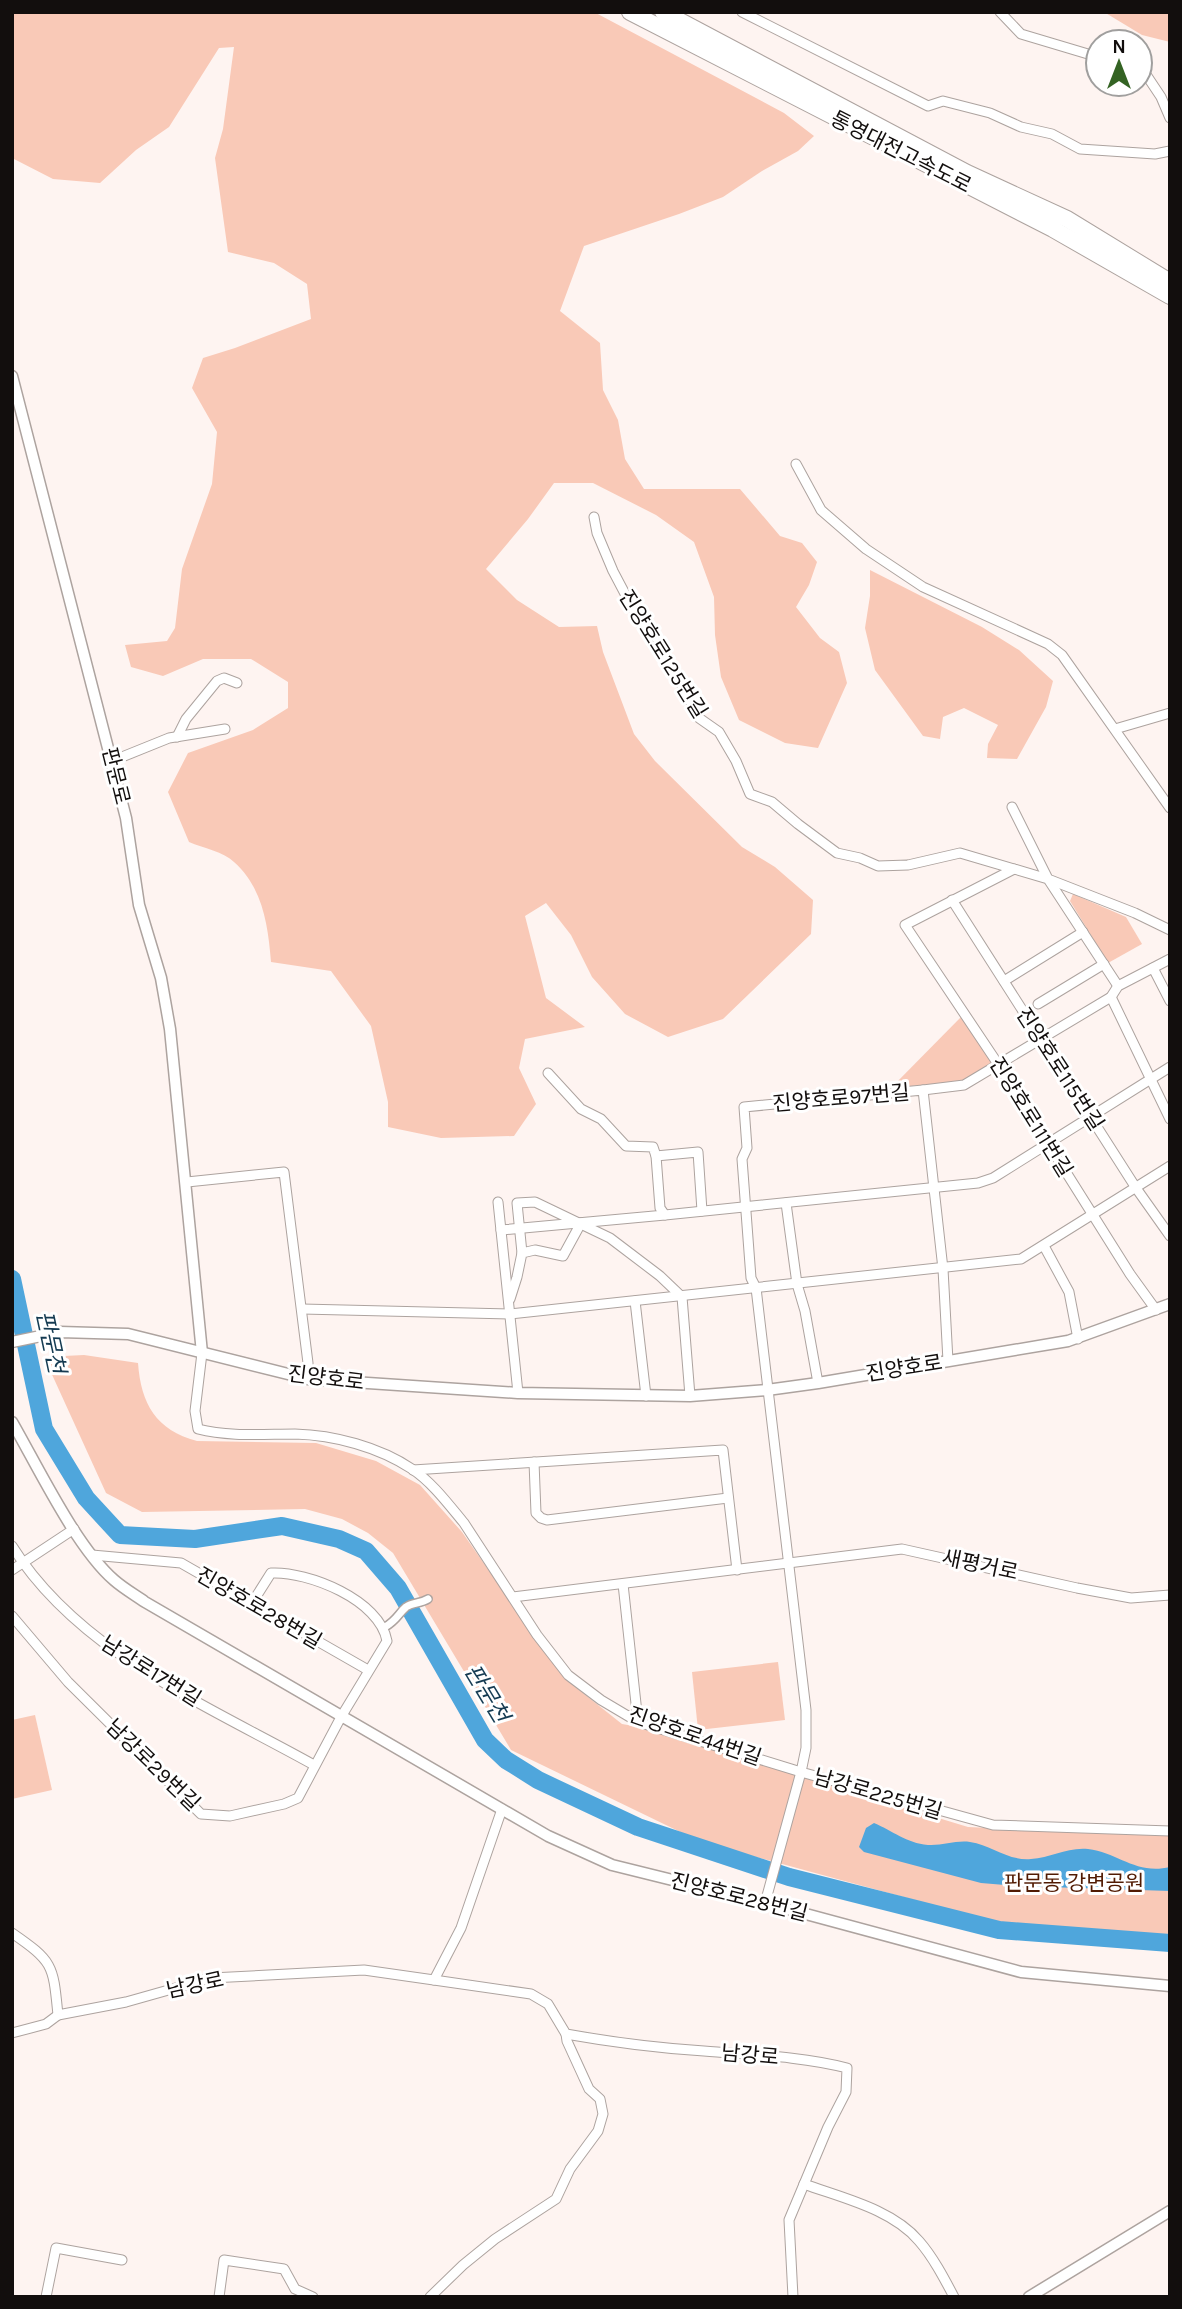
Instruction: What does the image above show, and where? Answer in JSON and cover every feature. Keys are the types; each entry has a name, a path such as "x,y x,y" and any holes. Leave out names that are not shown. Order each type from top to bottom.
{"highway":[{"name":"통영대전고속도로","path":"630,12 1053,229 1170,296"},
{"name":"통영대전고속도로","path":"663,12 967,173 1067,219 1170,282"}],"street":[{"path":"741,12 928,106 943,101 990,114 1021,127 1052,134 1080,149 1155,154 1170,151"},
{"path":"1000,12 1021,34 1084,53"},
{"path":"1154,86 1170,118"},
{"name":"판문로","path":"12,376 112,761 126,818 139,905 161,978 170,1029 187,1182 202,1353"},
{"path":"796,464 821,510 866,549 923,587 1036,638 1062,655 1170,808"},
{"name":"진양호로125번길","path":"594,517 597,533 613,571 642,626 656,637 699,718 719,732 736,761 750,794 772,802 837,853 860,858 878,866 908,865 960,853 1048,878 1170,930"},
{"path":"177,737 186,719 216,681 224,678 237,683"},
{"path":"1115,729 1170,713"},
{"path":"112,761 177,737 225,729"},
{"path":"1012,807 1048,878 1118,986"},
{"path":"952,900 1014,869"},
{"name":"진양호로111번길","path":"952,900 905,925 998,1065 1130,1274 1156,1310"},
{"name":"진양호로115번길","path":"952,900 1136,1188 1170,1236"},
{"path":"1004,981 1083,932"},
{"path":"923,1090 964,1084 1111,997 1118,986 1170,959"},
{"path":"1038,1004 1104,964"},
{"path":"1153,968 1170,1001"},
{"path":"1111,997 1170,1118"},
{"path":"501,1230 978,1184 993,1178 1170,1067"},
{"path":"548,1073 581,1109 601,1119 626,1146 653,1147 660,1208 665,1215"},
{"name":"진양호로97번길","path":"744,1107 923,1090 943,1269 948,1361"},
{"name":"남강로225번길","path":"744,1107 747,1149 742,1159 751,1278 756,1288 806,1710 806,1739 801,1772 993,1825 1170,1831"},
{"path":"656,1156 698,1152 702,1211"},
{"path":"302,1309 510,1314 1021,1259 1170,1166"},
{"path":"187,1182 284,1172 309,1363 308,1379"},
{"path":"535,1202 538,1191"},
{"path":"498,1202 517,1394"},
{"path":"509,1302 522,1253 517,1203 535,1202 610,1238 660,1276 682,1297 690,1396"},
{"path":"786,1203 797,1284 805,1311 818,1383"},
{"path":"522,1253 535,1250 563,1256 581,1223"},
{"path":"1044,1245 1069,1292 1078,1339"},
{"path":"635,1301 646,1396"},
{"name":"진양호로","path":"12,1342 60,1332 128,1335 308,1379 517,1394 690,1396 818,1383 1078,1339 1170,1304"},
{"name":"진양호로44번길","path":"202,1353 195,1411 198,1429 216,1434 298,1434 328,1437 377,1451 413,1470 452,1508 537,1635 568,1675 601,1700 638,1722 801,1772"},
{"name":"진양호로28번길","path":"12,1422 74,1529 114,1580 145,1602 548,1836 612,1865 766,1898 1021,1972 1170,1986"},
{"path":"413,1470 723,1450 737,1570"},
{"path":"534,1462 536,1513 547,1520 728,1498"},
{"path":"12,1570 74,1529"},
{"name":"남강로17번길","path":"12,1546 53,1600 97,1639 156,1677 314,1765"},
{"name":"새평거로","path":"789,1561 902,1549 1131,1598 1170,1595"},
{"name":"진양호로28번길","path":"92,1555 181,1563 368,1670"},
{"path":"513,1597 737,1570 789,1561"},
{"path":"252,1603 271,1573 289,1572 327,1583 366,1608 384,1627 387,1641 341,1717"},
{"path":"623,1584 638,1722"},
{"path":"384,1627 398,1619 403,1609 428,1598"},
{"name":"남강로29번길","path":"12,1616 68,1682 201,1814 230,1816 284,1804 298,1798 341,1717"},
{"path":"766,1898 801,1772"},
{"path":"434,1980 461,1928 502,1809"},
{"path":"12,1933 42,1954 54,1975 58,2015"},
{"name":"남강로","path":"12,2033 46,2024 58,2015 126,2002 211,1978 364,1970 531,1994 548,2004 566,2034 607,2042 830,2063 847,2068 846,2092 828,2127 789,2220 793,2297"},
{"path":"430,2297 495,2239 556,2199 570,2169 598,2131 603,2114 600,2099 589,2089 566,2034"},
{"path":"804,2185 876,2211 897,2223 919,2240 954,2297"},
{"path":"1029,2297 1170,2211"},
{"path":"46,2297 56,2248 122,2259"},
{"path":"219,2297 223,2259 284,2269 295,2289 313,2297"}],"green space":[{"path":"12,12 594,12 784,113 814,136 798,151 723,197 584,246 560,311 600,343 603,390 618,420 625,459 644,489 740,489 780,536 802,543 817,562 809,585 796,607 820,638 839,652 847,683 818,748 785,743 739,720 721,677 715,635 714,597 694,542 656,515 593,483 554,483 486,569 517,600 559,627 597,626 603,652 634,734 655,761 742,847 775,867 813,900 811,934 723,1019 668,1037 625,1014 592,977 571,935 546,903 525,916 546,998 585,1027 525,1039 519,1068 536,1104 514,1136 441,1138 388,1127 388,1102 371,1026 331,971 271,962 266,921 252,883 230,859 189,842 168,792 188,753 253,730 288,708 288,682 251,659 203,659 163,676 131,667 125,645 167,641 175,628 182,569 212,484 217,432 192,388 203,358 311,319 307,284 274,263 228,252 215,158 223,129 234,47 219,48 169,127 136,150 100,183 53,179 14,159"},
{"path":"1104,12 1170,12 1170,42 1154,38 1154,28 1130,28"},
{"path":"870,570 982,627 1019,650 1053,681 1046,707 1017,759 987,758 988,744 998,725 964,708 943,717 940,739 923,736 875,670 865,628 870,596"},
{"path":"1073,894 1126,917 1142,944 1108,963 1070,901"},
{"path":"962,1016 992,1063 963,1081 891,1088"},
{"name":"판문동 강변공원","path":"84,1355 138,1363 143,1391 153,1413 171,1430 183,1436 197,1441 316,1443 376,1461 420,1485 462,1532 564,1678 622,1724 968,1827 1170,1836 1170,1939 1032,1932 701,1842 511,1750 393,1553 368,1533 342,1519 305,1509 142,1512 106,1493 44,1357"},
{"path":"778,1662 785,1720 698,1730 692,1672"},
{"path":"35,1715 52,1790 12,1799 12,1720"}],"water":[{"path":"874,1823 920,1844 970,1842 1022,1859 1088,1849 1137,1866 1158,1869 1170,1867 1170,1891 981,1883 864,1852 859,1847 866,1828"}],"waterway":[{"name":"판문천","path":"12,1279 44,1429 86,1498 120,1535 195,1539 282,1526 339,1539 366,1551 398,1588 485,1740 506,1760 538,1780 638,1827 789,1877 999,1930 1170,1943"}]}
